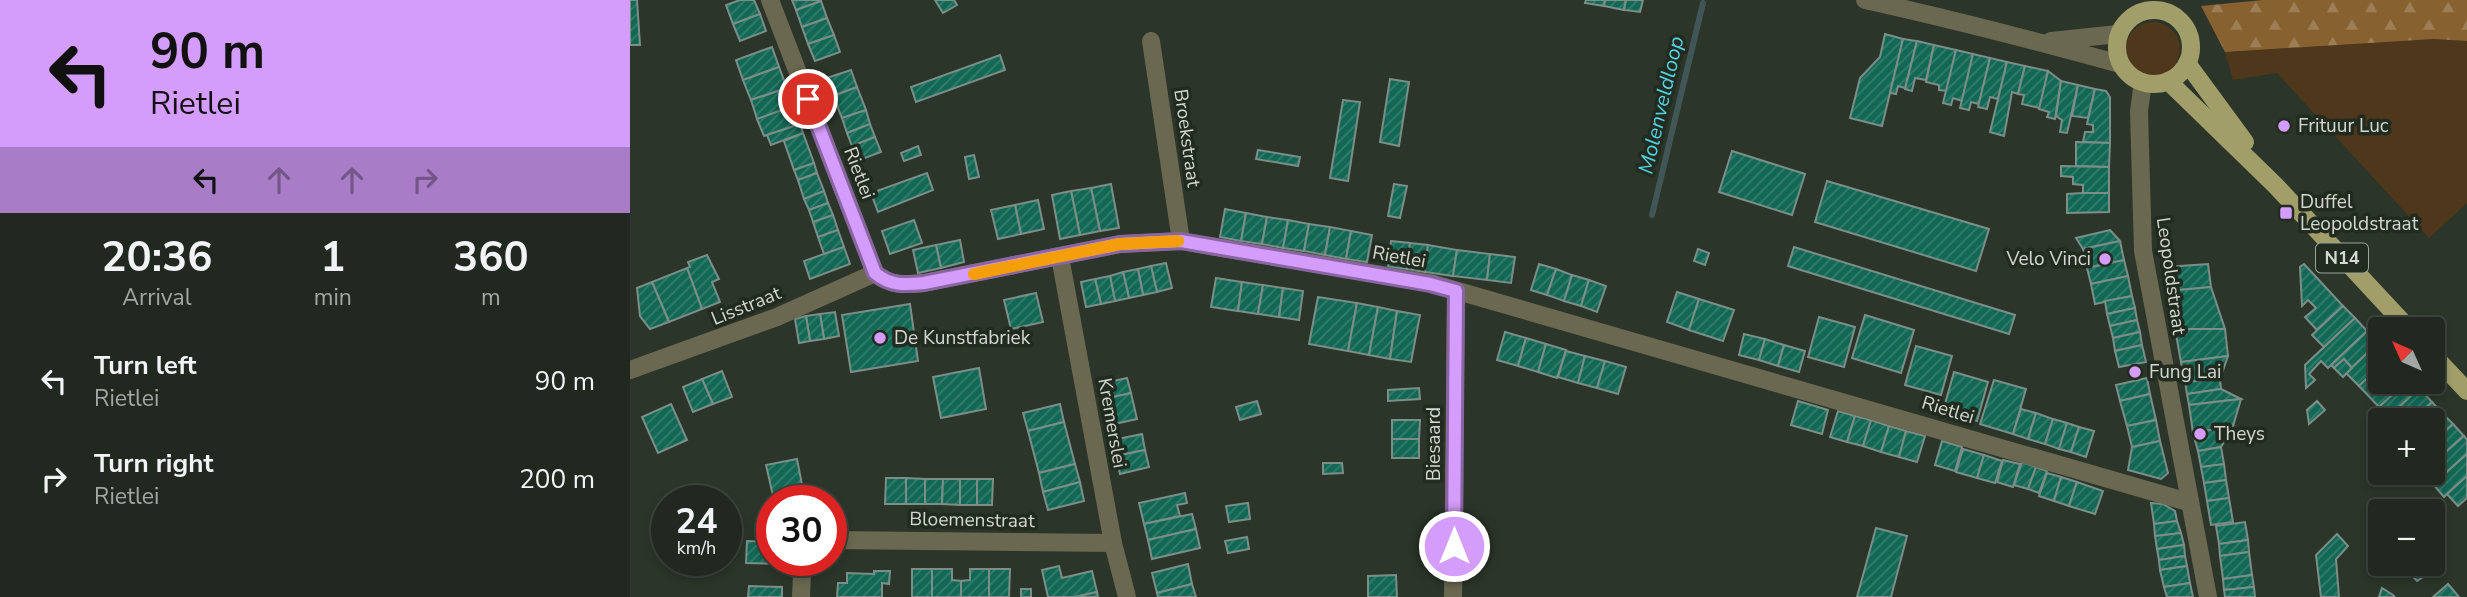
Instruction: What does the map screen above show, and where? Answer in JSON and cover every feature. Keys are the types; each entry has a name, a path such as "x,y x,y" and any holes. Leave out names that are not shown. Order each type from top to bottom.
{"main road":[{"path":"2157,5 2187,29 2191,52 2187,63 2168,81 2143,82 2130,75 2120,64 2116,49 2119,34 2136,7 2157,5"},
{"name":"N14","path":"2187,63 2276,186"},
{"name":"N14","path":"2168,81 2276,186 2398,317"},
{"path":"2445,368 2467,391"}],"street":[{"name":"Rietlei","path":"770,0 875,273 885,281 912,284 1120,244 1181,241 1430,284 2188,502"},
{"path":"1865,0 1897,4 1978,28 2044,41 2073,52 2120,64"},
{"path":"2044,41 2119,34"},
{"name":"Broekstraat","path":"1152,41 1181,241"},
{"name":"Leopoldstraat","path":"2143,82 2139,111 2143,251 2188,502 2208,597"},
{"name":"Kremerslei","path":"1060,257 1113,542 1126,597"},
{"name":"Lisstraat","path":"630,370 777,317 875,273"},
{"name":"Biesaard","path":"1454,597 1456,291"},
{"name":"Bloemenstraat","path":"847,540 1113,542"},
{"path":"801,597 802,576"}],"shaded area":[{"path":"2153,22 2172,30 2180,49 2172,68 2153,76 2134,68 2126,49 2134,30"},
{"path":"2434,39 2467,41 2467,203 2429,238 2277,73 2233,80 2225,52"}],"green space":[{"path":"2263,0 2467,0 2467,41 2434,39 2225,52 2201,6"}],"building":[{"path":"630,0 637,0 640,45 630,45"},
{"path":"740,0 754,0 760,14 733,24 726,5"},
{"path":"792,0 821,0 821,1 796,10"},
{"path":"935,0 954,0 957,5 943,13"},
{"path":"1586,0 1605,0 1604,6 1585,3"},
{"path":"1605,0 1626,0 1624,10 1604,6"},
{"path":"1626,0 1643,0 1640,12 1624,10"},
{"path":"821,1 827,18 802,27 796,10"},
{"path":"760,14 766,31 740,41 733,24"},
{"path":"827,18 834,35 808,44 802,27"},
{"path":"1885,34 1903,39 1882,126 1850,118 1860,78 1880,57"},
{"path":"834,35 840,52 815,61 808,44"},
{"path":"1903,39 1917,41 1905,88 1898,86 1896,94 1890,93"},
{"path":"1917,41 1934,45 1926,80 1915,78 1912,91 1905,89"},
{"path":"1934,45 1956,50 1947,91 1939,90 1939,85 1926,82"},
{"path":"772,47 779,67 743,80 736,60"},
{"path":"1956,50 1973,54 1962,101 1953,98 1951,105 1943,103"},
{"path":"1973,54 1990,58 1979,104 1971,102 1969,110 1960,108"},
{"path":"1000,55 1005,70 916,102 911,87"},
{"path":"1990,58 2007,62 1998,99 1990,97 1987,109 1978,107"},
{"path":"2007,62 2025,66 2018,94 2012,92 2004,136 1990,132"},
{"path":"2025,66 2048,71 2040,108 2022,104 2024,95 2018,94"},
{"path":"779,67 787,88 751,100 743,80"},
{"path":"851,70 857,87 833,96 827,78"},
{"path":"2048,71 2061,81 2055,119 2047,117 2049,112 2039,109"},
{"path":"1390,79 1409,82 1399,146 1380,142"},
{"path":"2061,81 2078,85 2067,133 2060,132 2062,120 2056,116"},
{"path":"2078,85 2095,89 2088,118 2072,116"},
{"path":"857,87 866,110 842,118 833,96"},
{"path":"787,88 793,106 757,119 751,100"},
{"path":"2095,89 2106,91 2110,97 2110,143 2083,142 2085,132 2093,132 2093,125 2087,124"},
{"path":"1343,100 1360,102 1348,181 1330,178"},
{"path":"793,106 800,124 764,136 757,119"},
{"path":"866,110 870,124 847,133 842,118"},
{"path":"800,124 803,133 771,145 767,135"},
{"path":"870,124 875,137 852,146 847,133"},
{"path":"803,133 814,163 794,170 784,141"},
{"path":"875,137 881,152 857,161 852,146"},
{"path":"2076,142 2110,143 2109,167 2076,166"},
{"path":"918,146 921,155 904,161 901,153"},
{"path":"1258,150 1300,157 1298,166 1256,159"},
{"path":"1732,151 1805,174 1792,215 1719,192"},
{"path":"974,155 979,177 969,179 965,157"},
{"path":"814,163 817,173 798,180 794,170"},
{"path":"2061,166 2109,167 2109,193 2083,193 2083,185 2073,184 2073,177 2061,176"},
{"path":"817,173 824,191 804,199 798,180"},
{"path":"927,173 933,190 878,212 871,193"},
{"path":"1827,181 1989,229 1976,271 1815,222"},
{"path":"1111,184 1119,228 1100,231 1091,188"},
{"path":"1394,184 1407,186 1400,218 1388,216"},
{"path":"1091,188 1100,231 1080,235 1071,191"},
{"path":"824,191 828,203 809,210 804,199"},
{"path":"1071,191 1080,235 1060,239 1052,195"},
{"path":"2109,193 2109,212 2067,213 2067,194"},
{"path":"1038,200 1044,229 1021,234 1015,205"},
{"path":"828,203 833,215 813,222 809,210"},
{"path":"1015,205 1021,234 998,239 991,210"},
{"path":"1225,209 1246,213 1241,241 1220,237"},
{"path":"1246,213 1267,217 1262,244 1241,241"},
{"path":"833,215 838,230 818,237 813,222"},
{"path":"1267,217 1288,220 1283,248 1262,244"},
{"path":"914,220 922,243 890,254 882,231"},
{"path":"1288,220 1309,224 1304,251 1283,248"},
{"path":"1309,224 1330,227 1325,255 1304,251"},
{"path":"1330,227 1351,231 1346,259 1325,255"},
{"path":"838,230 844,247 824,254 818,237"},
{"path":"2110,230 2120,241 2083,249 2076,238"},
{"path":"1351,231 1372,235 1367,262 1346,259"},
{"path":"960,240 964,262 941,268 936,245"},
{"path":"1391,241 1410,243 1407,269 1388,267"},
{"path":"2120,241 2124,260 2087,268 2083,249"},
{"path":"1410,243 1428,245 1425,272 1407,269"},
{"path":"936,245 941,268 918,273 913,250"},
{"path":"1428,245 1457,250 1453,276 1425,272"},
{"path":"844,247 850,264 810,279 804,261"},
{"path":"1794,247 2015,315 2009,334 1788,266"},
{"path":"1698,249 1709,253 1705,265 1694,261"},
{"path":"1457,250 1490,254 1487,280 1453,276"},
{"path":"1490,254 1515,257 1511,283 1487,280"},
{"path":"707,255 719,279 712,282 720,302 702,309 687,268 690,267 688,262"},
{"path":"2124,260 2128,276 2091,284 2087,268"},
{"path":"1166,263 1172,288 1157,292 1151,266"},
{"path":"1539,264 1556,269 1547,295 1531,290"},
{"path":"2208,264 2211,287 2169,291 2166,267"},
{"path":"2304,264 2343,306 2317,330 2305,317 2316,308 2308,300 2302,306 2300,267"},
{"path":"1151,266 1157,292 1143,295 1138,269"},
{"path":"687,268 702,309 669,322 652,282"},
{"path":"1138,269 1143,295 1129,298 1123,272"},
{"path":"1556,269 1572,275 1564,301 1547,295"},
{"path":"1123,272 1129,298 1115,301 1110,276"},
{"path":"1572,275 1589,280 1581,306 1564,301"},
{"path":"1110,276 1115,301 1101,304 1095,279"},
{"path":"2128,276 2132,296 2095,304 2091,284"},
{"path":"1216,278 1242,282 1238,311 1211,307"},
{"path":"1095,279 1101,304 1086,307 1081,282"},
{"path":"1589,280 1606,286 1597,312 1581,306"},
{"path":"652,282 669,322 650,329 640,316 637,288"},
{"path":"1242,282 1263,285 1258,314 1238,311"},
{"path":"1263,285 1283,288 1279,317 1258,314"},
{"path":"2211,287 2225,329 2175,329 2169,291"},
{"path":"1283,288 1303,291 1299,320 1279,317"},
{"path":"1677,292 1699,299 1689,330 1667,322"},
{"path":"1036,293 1043,322 1011,329 1004,300"},
{"path":"2132,296 2135,308 2107,314 2105,301"},
{"path":"1318,297 1357,303 1348,351 1309,344"},
{"path":"1699,299 1734,310 1723,341 1689,330"},
{"path":"1357,303 1378,307 1369,355 1348,351"},
{"name":"De Kunstfabriek","path":"910,304 918,361 851,372 842,315"},
{"path":"2343,306 2355,318 2324,347 2312,335"},
{"path":"1378,307 1397,311 1390,359 1369,355"},
{"path":"2135,308 2137,320 2110,326 2107,314"},
{"path":"1397,311 1420,315 1411,362 1390,359"},
{"path":"835,312 839,336 824,339 820,314"},
{"path":"820,314 824,339 810,341 806,316"},
{"path":"1865,315 1914,330 1901,373 1852,358"},
{"path":"806,316 810,341 799,343 795,319"},
{"path":"1819,317 1855,327 1844,367 1808,357"},
{"path":"2355,318 2367,331 2328,368 2321,361 2309,374 2315,380 2306,388 2305,365"},
{"path":"2137,320 2140,332 2113,338 2110,326"},
{"path":"2175,329 2225,329 2228,356 2181,362"},
{"path":"1505,332 1526,338 1518,366 1497,360"},
{"path":"2140,332 2142,345 2115,351 2113,338"},
{"path":"2368,332 2368,353 2352,368 2344,359 2334,368 2331,365"},
{"path":"1744,334 1765,339 1759,360 1739,355"},
{"path":"1526,338 1546,344 1538,372 1518,366"},
{"path":"1765,339 1784,345 1778,366 1759,360"},
{"path":"1546,344 1566,350 1557,378 1538,372"},
{"path":"1784,345 1805,351 1799,372 1778,366"},
{"path":"2142,345 2146,362 2119,367 2115,351"},
{"path":"1916,346 1952,356 1941,395 1905,385"},
{"path":"1566,351 1585,356 1578,383 1558,377"},
{"path":"2368,352 2368,377 2359,386 2346,373"},
{"path":"1585,356 1605,361 1597,388 1578,383"},
{"path":"2228,356 2220,379 2185,382 2181,362"},
{"path":"2344,359 2352,368 2343,377 2334,368"},
{"path":"1605,361 1626,367 1618,394 1597,388"},
{"path":"979,368 986,409 941,418 933,377"},
{"path":"722,371 732,397 713,404 702,379"},
{"path":"1954,372 1988,382 1977,421 1943,411"},
{"path":"2368,377 2368,394 2393,394 2379,407 2359,386"},
{"path":"1127,378 1131,393 1104,399 1100,384"},
{"path":"2147,378 2150,394 2120,401 2116,385"},
{"path":"702,379 713,404 693,412 683,387"},
{"path":"2220,379 2221,389 2187,394 2185,382"},
{"path":"1994,380 2026,389 2013,434 1980,424"},
{"path":"1419,388 1420,399 1388,401 1388,390"},
{"path":"2221,389 2241,399 2189,405 2187,394"},
{"path":"1131,393 1137,419 1110,425 1104,399"},
{"path":"2150,394 2156,420 2127,426 2120,401"},
{"path":"2393,394 2413,394 2398,408 2378,408"},
{"path":"2413,394 2425,394 2432,402 2425,408 2398,408"},
{"path":"2241,399 2233,426 2193,433 2189,405"},
{"path":"1257,401 1261,414 1240,420 1236,407"},
{"path":"1798,401 1828,410 1822,434 1791,425"},
{"path":"2317,401 2325,410 2309,424 2307,410"},
{"path":"2432,402 2437,408 2425,408"},
{"path":"671,404 687,440 658,453 642,417"},
{"path":"1060,404 1064,422 1028,431 1023,413"},
{"path":"2021,409 2036,413 2028,439 2013,434"},
{"path":"1838,411 1855,416 1847,442 1830,437"},
{"path":"2036,413 2053,419 2045,444 2028,439"},
{"path":"1855,416 1871,420 1863,446 1847,442"},
{"path":"2445,416 2453,424 2445,431"},
{"path":"2053,419 2067,423 2059,449 2045,444"},
{"path":"1392,420 1420,420 1419,439 1392,439"},
{"path":"1871,420 1889,426 1881,452 1863,446"},
{"path":"2156,420 2160,441 2132,447 2127,426"},
{"path":"1064,422 1075,464 1039,473 1028,431"},
{"path":"2067,423 2079,427 2071,452 2059,449"},
{"path":"2453,424 2464,436 2445,453 2445,431"},
{"path":"1889,426 1906,431 1899,457 1881,452"},
{"path":"2233,426 2221,447 2198,451 2193,433"},
{"path":"2079,427 2094,431 2086,457 2071,452"},
{"path":"1906,431 1925,436 1917,462 1899,457"},
{"path":"1142,434 1145,450 1116,456 1113,440"},
{"path":"2464,436 2467,440 2467,454 2445,474 2445,453"},
{"path":"1392,439 1419,439 1419,458 1392,458"},
{"path":"1942,441 1962,447 1955,471 1935,465"},
{"path":"2160,441 2168,473 2161,479 2128,470 2132,447"},
{"path":"2221,447 2224,464 2201,467 2198,451"},
{"path":"1963,449 1984,455 1977,478 1956,472"},
{"path":"1145,450 1149,467 1120,474 1116,456"},
{"path":"2467,454 2467,476 2444,497 2434,485 2445,485 2445,473"},
{"path":"1984,455 2002,461 1995,483 1977,478"},
{"path":"797,459 802,485 771,485 766,465"},
{"path":"2003,460 2020,464 2013,487 1997,482"},
{"path":"2022,462 2036,467 2028,489 2014,485"},
{"path":"1323,463 1342,463 1343,473 1323,474"},
{"path":"1075,464 1080,482 1043,492 1039,473"},
{"path":"2224,464 2226,480 2204,483 2201,467"},
{"path":"2036,467 2047,471 2039,493 2028,489"},
{"path":"2047,473 2061,477 2054,501 2039,496"},
{"path":"2467,476 2467,498 2458,506 2447,494"},
{"path":"2061,477 2077,482 2069,506 2054,501"},
{"path":"886,478 906,478 906,504 885,504"},
{"path":"906,478 925,479 925,504 906,504"},
{"path":"925,479 943,479 942,504 925,504"},
{"path":"943,479 960,479 960,505 942,504"},
{"path":"960,479 977,479 977,505 960,505"},
{"path":"977,479 993,479 992,505 977,505"},
{"path":"2226,480 2229,498 2207,501 2204,483"},
{"path":"1080,482 1084,501 1048,510 1043,492"},
{"path":"2077,482 2103,491 2095,514 2069,506"},
{"path":"1185,493 1187,503 1177,505 1180,516 1144,524 1139,503"},
{"path":"2229,498 2233,522 2211,525 2207,501"},
{"path":"1248,503 1250,519 1229,522 1226,506"},
{"path":"2151,503 2163,504 2175,511 2177,521 2154,524"},
{"path":"1192,514 1196,529 1148,540 1144,524"},
{"path":"2177,521 2181,533 2155,536 2154,524"},
{"path":"2245,522 2248,540 2219,544 2216,526"},
{"path":"1876,528 1907,536 1891,597 1857,597"},
{"path":"1196,529 1200,548 1152,559 1148,540"},
{"path":"2181,533 2184,545 2157,549 2155,536"},
{"path":"2337,534 2348,546 2336,559 2339,597 2321,597 2316,555"},
{"path":"1247,537 1249,549 1228,553 1225,541"},
{"path":"2248,540 2249,552 2220,556 2219,544"},
{"path":"747,541 756,541 756,563 746,563"},
{"path":"2184,545 2185,556 2159,560 2157,549"},
{"path":"2249,552 2252,575 2223,579 2220,556"},
{"path":"2185,556 2187,566 2160,570 2159,560"},
{"path":"1188,564 1192,584 1157,593 1152,573"},
{"path":"1059,566 1062,578 1092,571 1097,592 1075,597 1048,597 1042,570"},
{"path":"2187,566 2190,583 2164,587 2160,570"},
{"path":"912,569 932,569 932,597 912,597"},
{"path":"932,569 952,569 952,580 961,581 961,597 932,597"},
{"path":"970,569 989,569 989,597 961,597 961,581 970,580"},
{"path":"989,569 1010,569 1009,597 989,597"},
{"path":"874,571 890,571 889,584 882,583 882,597 837,597 838,583 847,583 847,573 874,574"},
{"path":"1396,575 1397,597 1368,597 1368,576"},
{"path":"2252,575 2254,587 2224,590 2223,579"},
{"path":"2412,576 2425,576 2417,581"},
{"path":"2190,583 2193,597 2167,597 2164,587"},
{"path":"1192,584 1196,597 1158,597 1157,593"},
{"path":"2448,584 2459,597 2433,597"},
{"path":"749,586 782,587 782,597 748,597"},
{"path":"2254,587 2255,597 2225,597 2224,590"},
{"path":"2382,588 2393,595 2395,597 2379,597"},
{"path":"1021,589 1031,589 1031,597 1021,597"},
{"path":"1097,592 1098,597 1075,597"}],"waterway":[{"name":"Molenveldloop","path":"1652,215 1703,3"}],"slow traffic":[{"path":"974,274 1120,244 1178,241"}],"place":[{"name":"Frituur Luc","path":"2284,126"},
{"name":"Duffel Leopoldstraat","path":"2286,213"},
{"name":"Velo Vinci","path":"2105,259"},
{"name":"De Kunstfabriek","path":"880,338"},
{"name":"Fung Lai","path":"2135,372"},
{"name":"Theys","path":"2200,434"}],"route":[{"path":"808,99 875,273 885,281 901,285 924,283 1120,244 1181,241 1430,284 1456,291 1454,546"}]}
